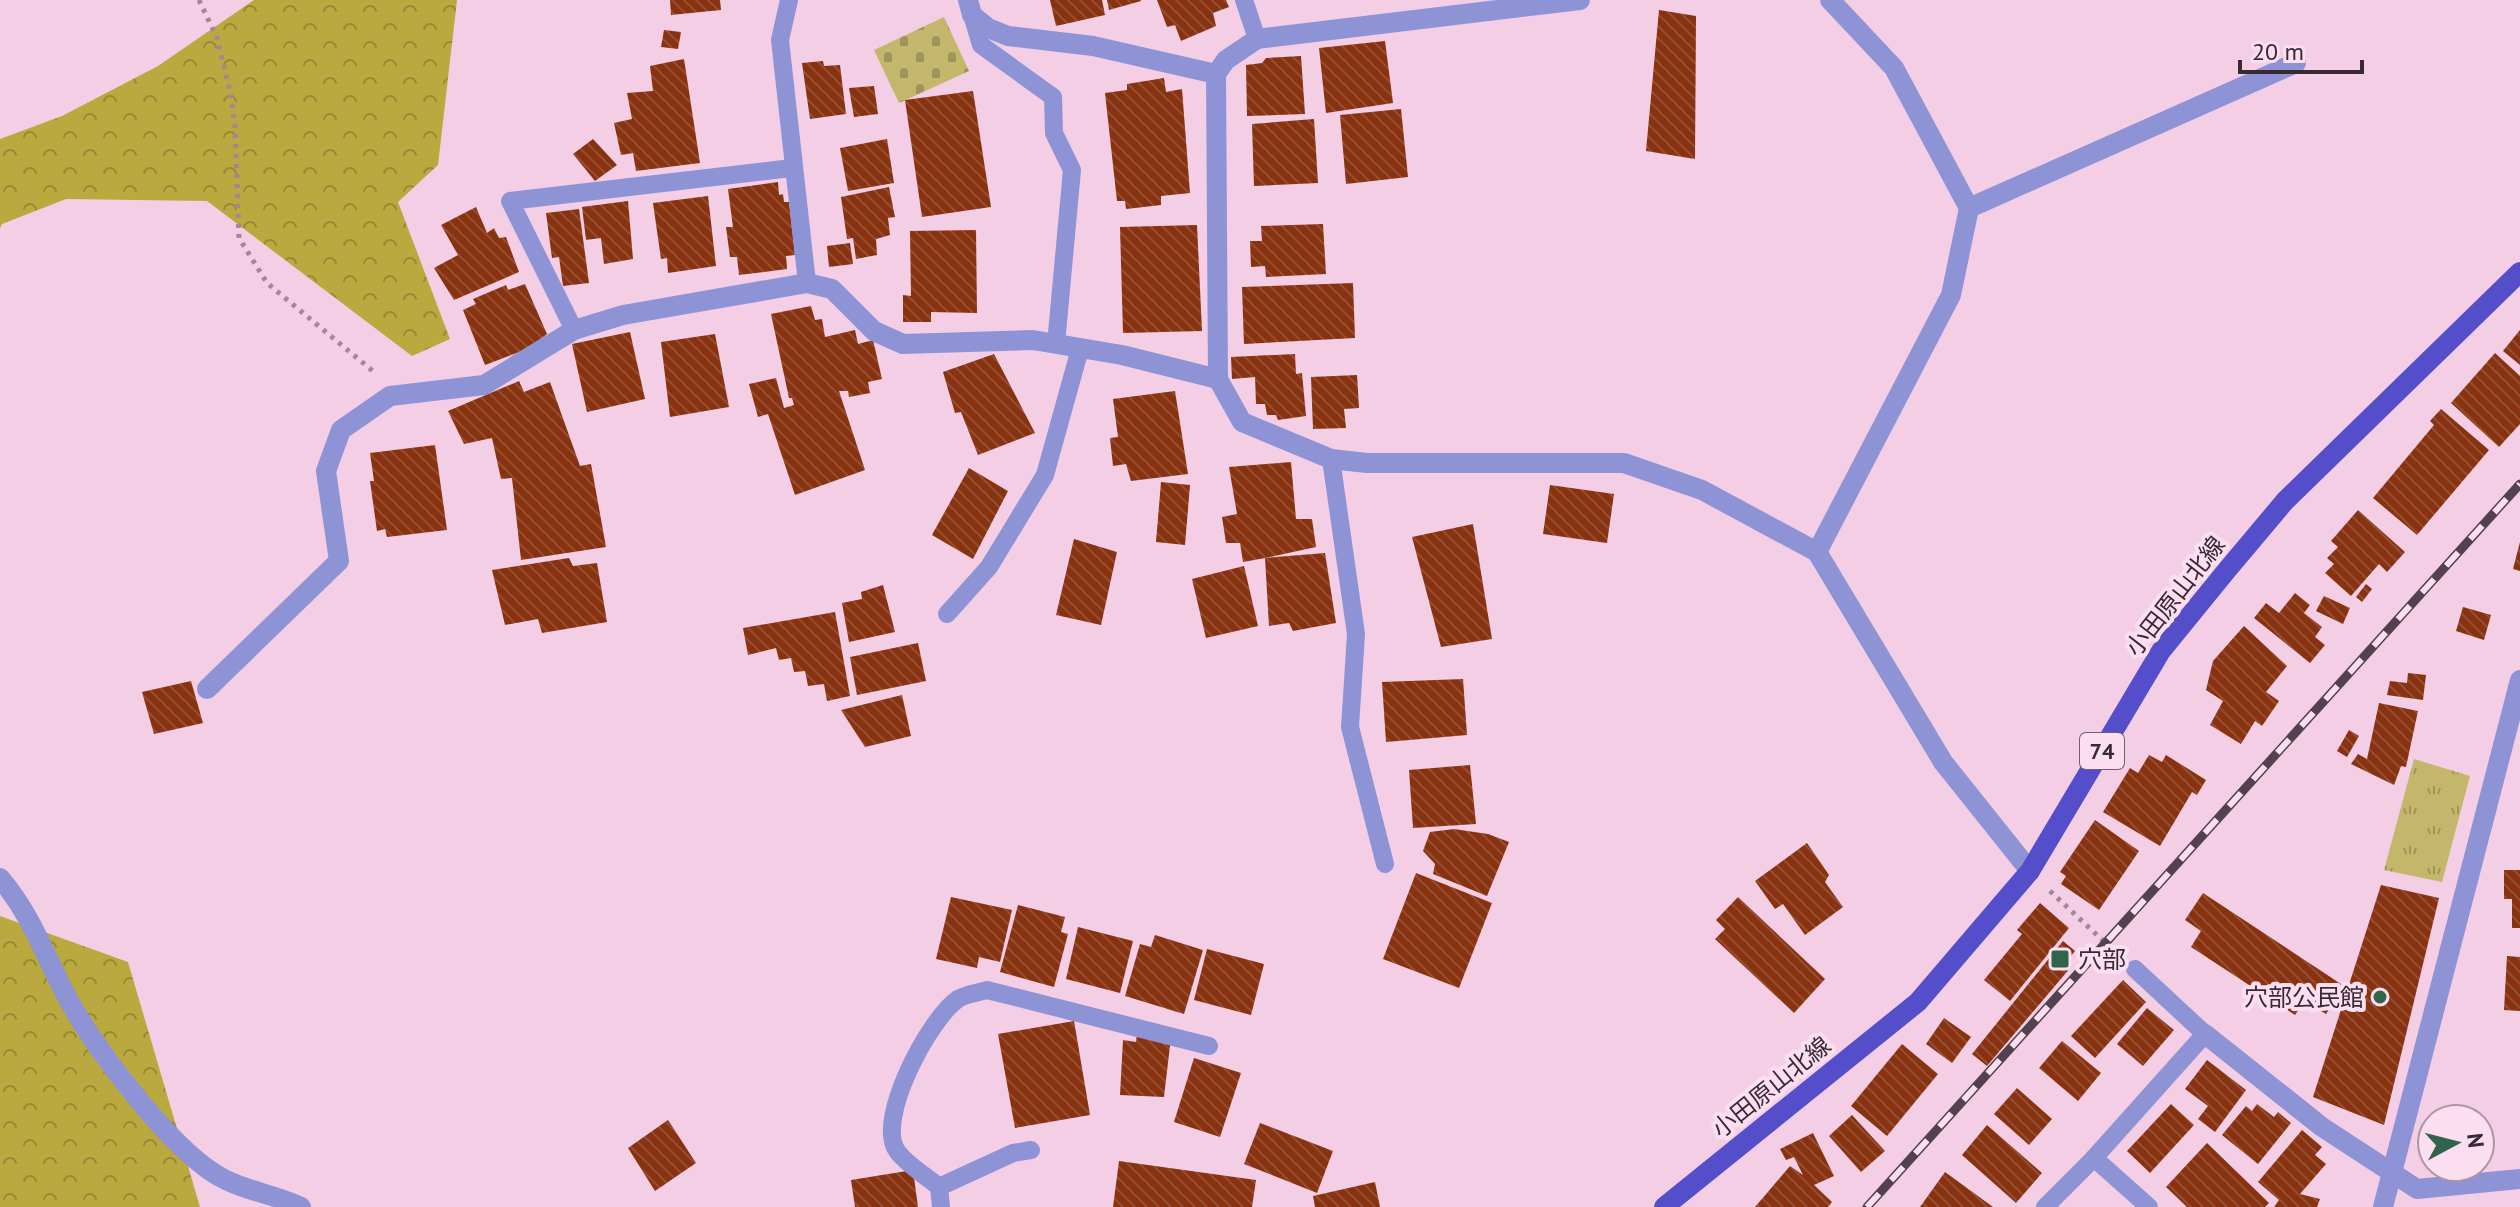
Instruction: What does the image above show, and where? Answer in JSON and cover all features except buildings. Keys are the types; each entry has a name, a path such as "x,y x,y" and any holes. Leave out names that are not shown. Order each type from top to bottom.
{"main road":[{"name":"小田原山北線","path":"1664,1207 1918,1002 2030,871 2161,651 2227,570 2285,501 2520,272"}],"street":[{"path":"1580,0 1257,39 1226,60 1216,74 1218,379 1242,422 1331,459 1367,463 1624,463 1702,490 1817,552 1943,762 2030,871"},
{"path":"1817,552 1951,295 1969,208 1894,68 1830,0"},
{"path":"970,7 988,28 1008,36 1093,46 1216,74"},
{"path":"1969,208 2296,63"},
{"path":"207,689 339,561 326,471 341,430 390,396 484,385 574,330 623,315 807,283 832,289 874,331 903,344 1033,340 1122,355 1218,379"},
{"path":"2383,1207 2520,680"},
{"path":"0,878 36,930 80,1018 157,1123 191,1155 225,1180 301,1207"},
{"path":"2205,1034 2322,1127 2391,1175 2417,1189 2520,1179"}],"lane":[{"path":"789,0 780,40 807,283"},
{"path":"1244,0 1257,39"},
{"path":"970,7 981,45 1053,97 1054,133 1072,170 1056,344"},
{"path":"574,330 510,201 792,168"},
{"path":"947,614 989,567 1045,475 1080,349"},
{"path":"1331,459 1356,634 1350,727 1385,864"},
{"path":"2045,1207 2094,1158 2205,1034 2135,969"},
{"path":"941,1207 939,1187 896,1150 890,1129 915,1053 937,1018 959,998 987,990 1209,1046"},
{"path":"939,1187 1013,1153 1031,1150"},
{"path":"2094,1158 2149,1207"}],"path":[{"path":"199,0 217,38 230,91 235,125 239,238 267,283 398,395"},
{"path":"2030,871 2135,969"}],"green space":[{"path":"254,0 457,0 438,165 398,202 450,339 412,356 207,201 66,199 2,224 0,228 0,139 62,116 158,66"},
{"path":"944,17 969,71 899,103 874,50"},
{"path":"2414,759 2470,776 2442,882 2384,870"},
{"path":"0,916 128,962 200,1207 0,1207"}],"railway":[{"path":"1867,1207 2520,484"}],"place":[{"name":"穴部","path":"2060,959"},
{"name":"穴部公民館","path":"2380,997"}]}
